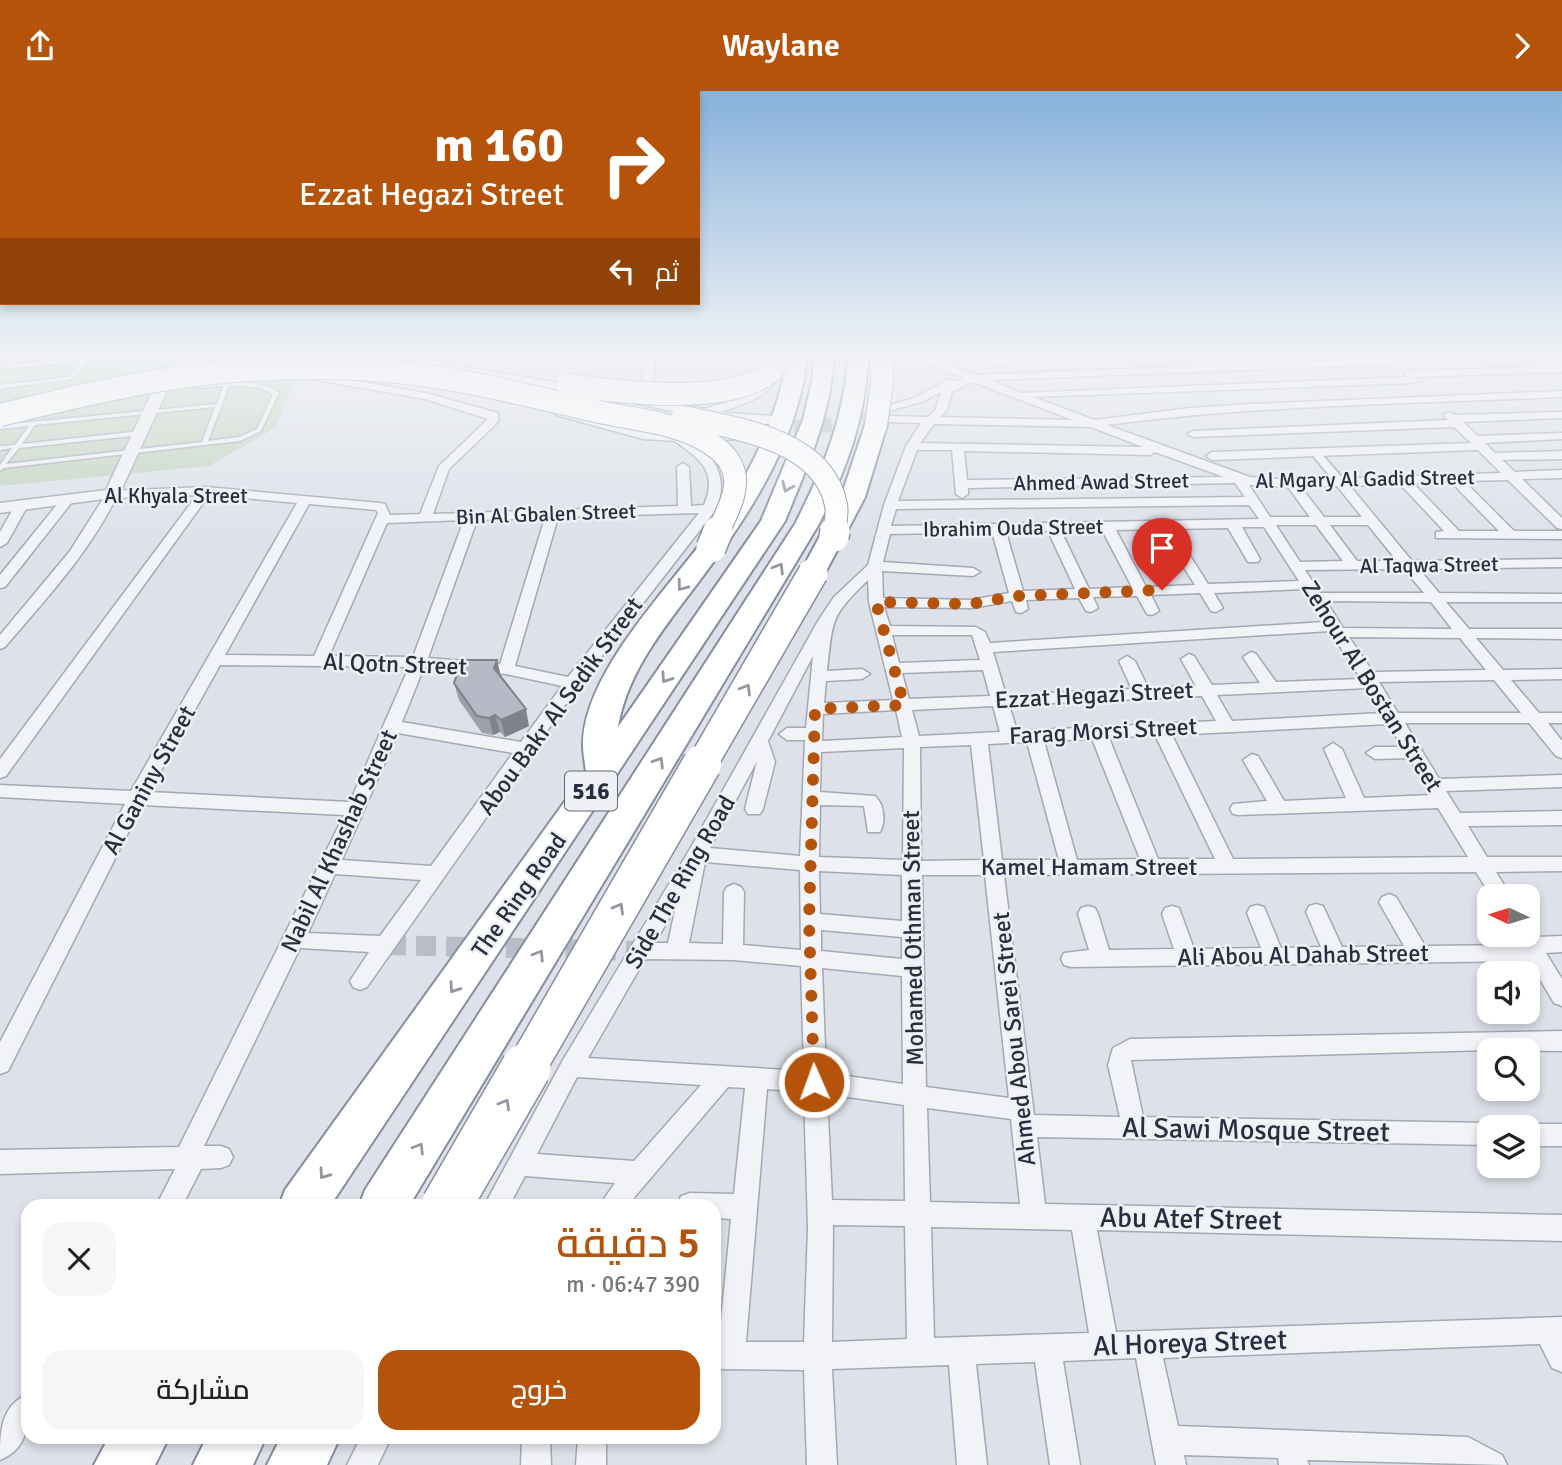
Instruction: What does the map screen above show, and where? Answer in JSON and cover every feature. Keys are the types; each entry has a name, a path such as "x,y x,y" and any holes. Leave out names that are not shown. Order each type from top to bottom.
{"highway":[{"path":"622,416 672,427 707,441 724,455 734,472 731,497 711,548"},
{"path":"679,416 733,427 778,442 812,463 833,490 838,505 834,537"},
{"path":"603,773 598,743 623,672 648,631 711,548 748,491 771,446 782,416"},
{"name":"The Ring Road","path":"307,1199 603,773 773,521 787,484 806,450 816,416"},
{"name":"The Ring Road","path":"386,1199 807,524 843,447 850,416"},
{"path":"450,1199 834,537 853,497 870,448 877,416"},
{"path":"122,1465 137,1444"},
{"path":"221,1465 234,1444"},
{"path":"295,1465 308,1444"}],"street":[{"path":"0,644 78,551 98,521 149,416"},
{"path":"425,517 443,470 458,452 490,425 494,416"},
{"path":"571,416 628,432 676,437 773,425 727,416"},
{"path":"898,416 928,421 1092,424 1166,416"},
{"name":"Mohamed Othman Street","path":"920,1352 912,968 912,742 876,602 875,566 890,505 912,446 934,416"},
{"name":"Al Mgary Al Gadid Street","path":"1072,416 1236,478 1271,484 1562,474"},
{"name":"Zehour Al Bostan Street","path":"1177,416 1212,456 1236,478 1254,501 1371,680 1494,884"},
{"path":"1450,416 1562,525"},
{"path":"1193,434 1542,416"},
{"path":"1212,456 1477,443 1562,436"},
{"name":"Abou Bakr Al Sedik Street","path":"360,981 572,683 709,509 718,492 716,474 706,459 676,437"},
{"path":"912,446 1065,449 1098,455 1164,452"},
{"path":"958,446 963,504"},
{"path":"1016,448 1020,464"},
{"path":"1065,449 1070,466"},
{"path":"1315,452 1562,752"},
{"path":"1492,457 1562,455"},
{"path":"683,467 685,510"},
{"name":"Ahmed Awad Street","path":"961,484 1236,478"},
{"path":"1454,478 1510,535"},
{"path":"1403,480 1448,535 1562,535"},
{"path":"1292,484 1354,566"},
{"name":"Al Khyala Street","path":"0,508 68,499 114,489"},
{"name":"Al Khyala Street","path":"0,497 114,489 206,491 380,507 384,513 382,519"},
{"path":"0,772 206,491"},
{"path":"0,583 68,499"},
{"name":"Al Ganiny Street","path":"0,1064 137,797 305,500"},
{"path":"890,505 1254,501"},
{"path":"0,543 22,505"},
{"name":"Bin Al Gbalen Street","path":"382,519 709,509"},
{"path":"506,669 553,514"},
{"name":"Nabil Al Khashab Street","path":"191,1157 329,866 391,726 419,662 472,516"},
{"path":"320,660 382,519"},
{"name":"Ibrahim Ouda Street","path":"885,530 1372,521"},
{"path":"1233,524 1253,559"},
{"path":"1164,525 1216,608"},
{"path":"1107,526 1152,611"},
{"path":"1053,527 1091,608"},
{"path":"998,528 1019,603"},
{"name":"Al Taqwa Street","path":"1297,566 1562,563"},
{"path":"875,566 973,572"},
{"name":"Side The Ring Road","path":"500,1199 571,1067 697,854 825,621 839,600 875,566"},
{"path":"876,602 1019,603 1084,593 1204,588 1435,598 1562,598"},
{"path":"822,1465 817,1356 820,1212 809,921 813,741 825,621"},
{"path":"982,641 1337,629 1562,634"},
{"path":"883,631 970,630 982,641 1010,736"},
{"path":"1251,657 1271,687"},
{"path":"1189,659 1226,725"},
{"name":"Al Qotn Street","path":"216,660 419,662 506,669 572,683"},
{"path":"1127,661 1142,693"},
{"path":"894,667 989,665"},
{"path":"818,676 862,674"},
{"name":"Ezzat Hegazi Street","path":"815,709 1371,680 1562,674"},
{"name":"Farag Morsi Street","path":"787,734 813,741 912,742 1393,718 1562,718"},
{"path":"391,726 526,749"},
{"path":"1160,729 1228,867"},
{"path":"1098,732 1152,867"},
{"path":"1034,736 1070,867"},
{"name":"Ahmed Abou Sarei Street","path":"979,739 1034,1215"},
{"path":"754,809 766,762 760,742"},
{"path":"1333,750 1358,804"},
{"path":"1375,753 1414,752"},
{"path":"1252,760 1279,807"},
{"path":"1239,809 1358,804 1562,781"},
{"path":"0,791 354,809"},
{"path":"811,798 869,800 873,804 874,827"},
{"path":"1455,820 1562,818"},
{"path":"677,951 697,854"},
{"name":"Kamel Hamam Street","path":"697,854 811,863 995,868 1562,864"},
{"path":"329,866 438,874"},
{"path":"733,952 734,892"},
{"path":"1389,902 1419,954"},
{"path":"1316,912 1335,955"},
{"path":"1257,913 1274,956"},
{"path":"1088,914 1101,958"},
{"path":"1172,914 1187,957"},
{"path":"809,921 913,929"},
{"path":"294,940 386,945"},
{"name":"Ali Abou Al Dahab Street","path":"1540,944 1562,944"},
{"name":"Ali Abou Al Dahab Street","path":"1071,959 1419,954 1497,947"},
{"path":"1532,947 1562,997"},
{"path":"640,951 733,952 912,968"},
{"path":"1134,1128 1119,1065 1121,1055 1130,1049 1562,1041"},
{"name":"Al Sawi Mosque Street","path":"571,1067 814,1082 1023,1118 1134,1128 1477,1134"},
{"path":"617,1199 723,1076"},
{"path":"723,1355 745,1207 757,1079"},
{"path":"1540,1135 1562,1135"},
{"path":"170,1199 191,1157"},
{"path":"0,1162 221,1157"},
{"path":"518,1164 638,1173"},
{"path":"721,1206 745,1207"},
{"name":"Abu Atef Street","path":"820,1212 1562,1228"},
{"path":"1082,1217 1105,1346"},
{"path":"1555,1330 1562,1358"},
{"name":"Al Horeya Street","path":"723,1355 817,1356 1555,1330"},
{"path":"1147,1344 1168,1453 1392,1457 1468,1452 1492,1465"},
{"path":"1047,1348 1065,1465"},
{"path":"961,1351 972,1465"},
{"path":"0,1446 21,1418"},
{"path":"362,1465 373,1444"},
{"path":"591,1465 592,1444"}],"lane":[{"path":"0,427 107,416"},
{"path":"204,444 215,416"},
{"path":"1,468 240,439 259,430 265,416"},
{"path":"1,468 34,423"},
{"path":"0,448 141,433"}],"green space":[{"path":"0,416 280,416 275,428 209,466 0,486"}],"building":[{"path":"462,660 497,660 494,668 526,709 501,720 495,715 489,718 477,716 454,683"}],"tunnel":[{"path":"771,430 886,419"},
{"path":"386,945 641,951"}],"route":[{"path":"814,1082 809,921 815,709 904,705 876,602 971,604 1017,596 1162,590"}]}
